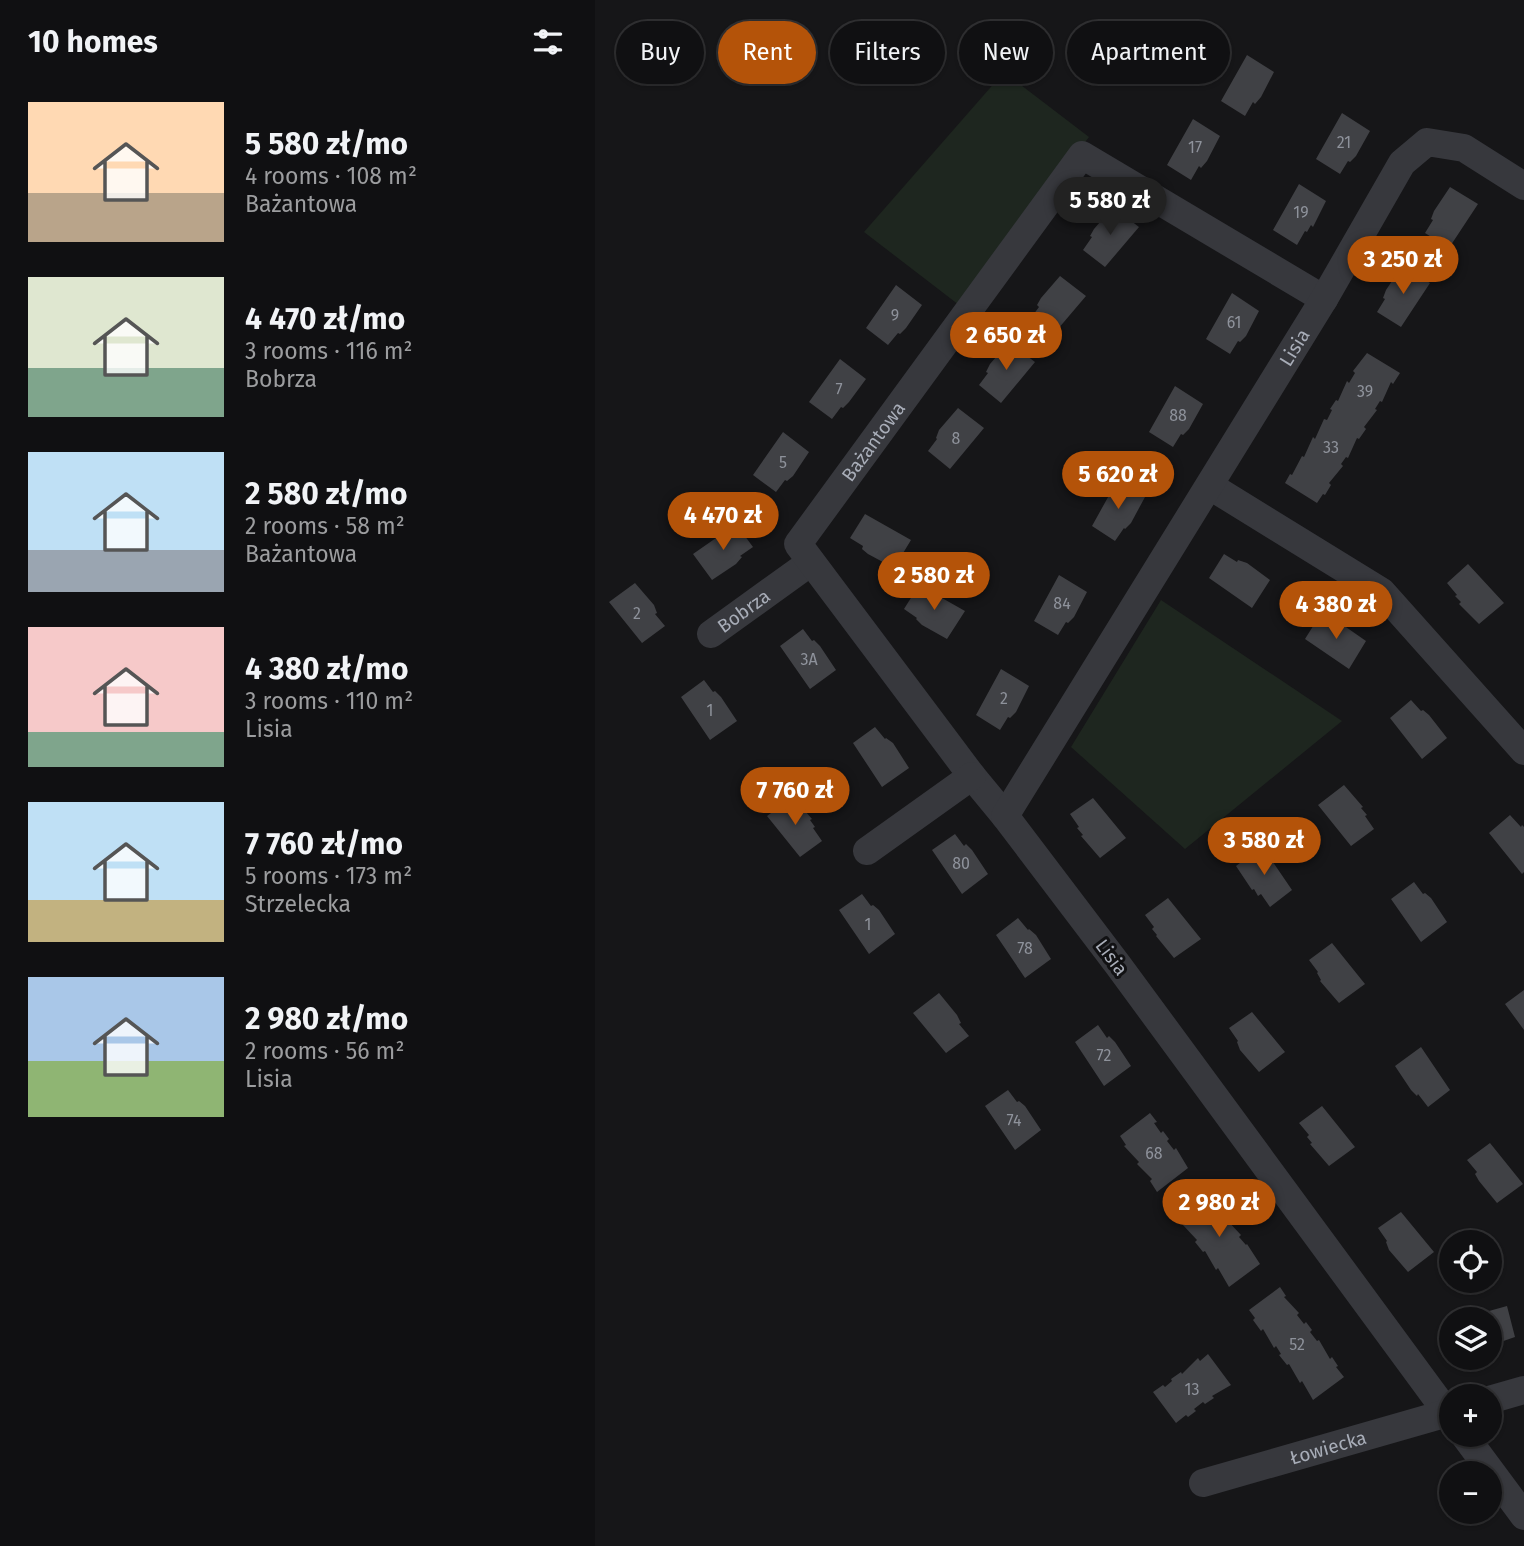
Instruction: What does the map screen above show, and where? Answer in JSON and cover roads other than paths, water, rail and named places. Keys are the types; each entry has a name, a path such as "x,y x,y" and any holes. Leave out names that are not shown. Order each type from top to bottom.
{"street":[{"name":"Lisia","path":"1439,1400 1005,816 1324,299 1402,163 1427,142 1464,148 1524,186"},
{"name":"Bażantowa","path":"1005,816 798,544 1082,155 1324,299"},
{"path":"1210,486 1382,592 1524,751"},
{"name":"Bobrza","path":"711,634 811,562"},
{"path":"867,850 972,776"},
{"path":"1502,1397 1524,1391"},
{"name":"Łowiecka","path":"1203,1483 1439,1417"},
{"path":"1473,1447 1524,1516"}]}
